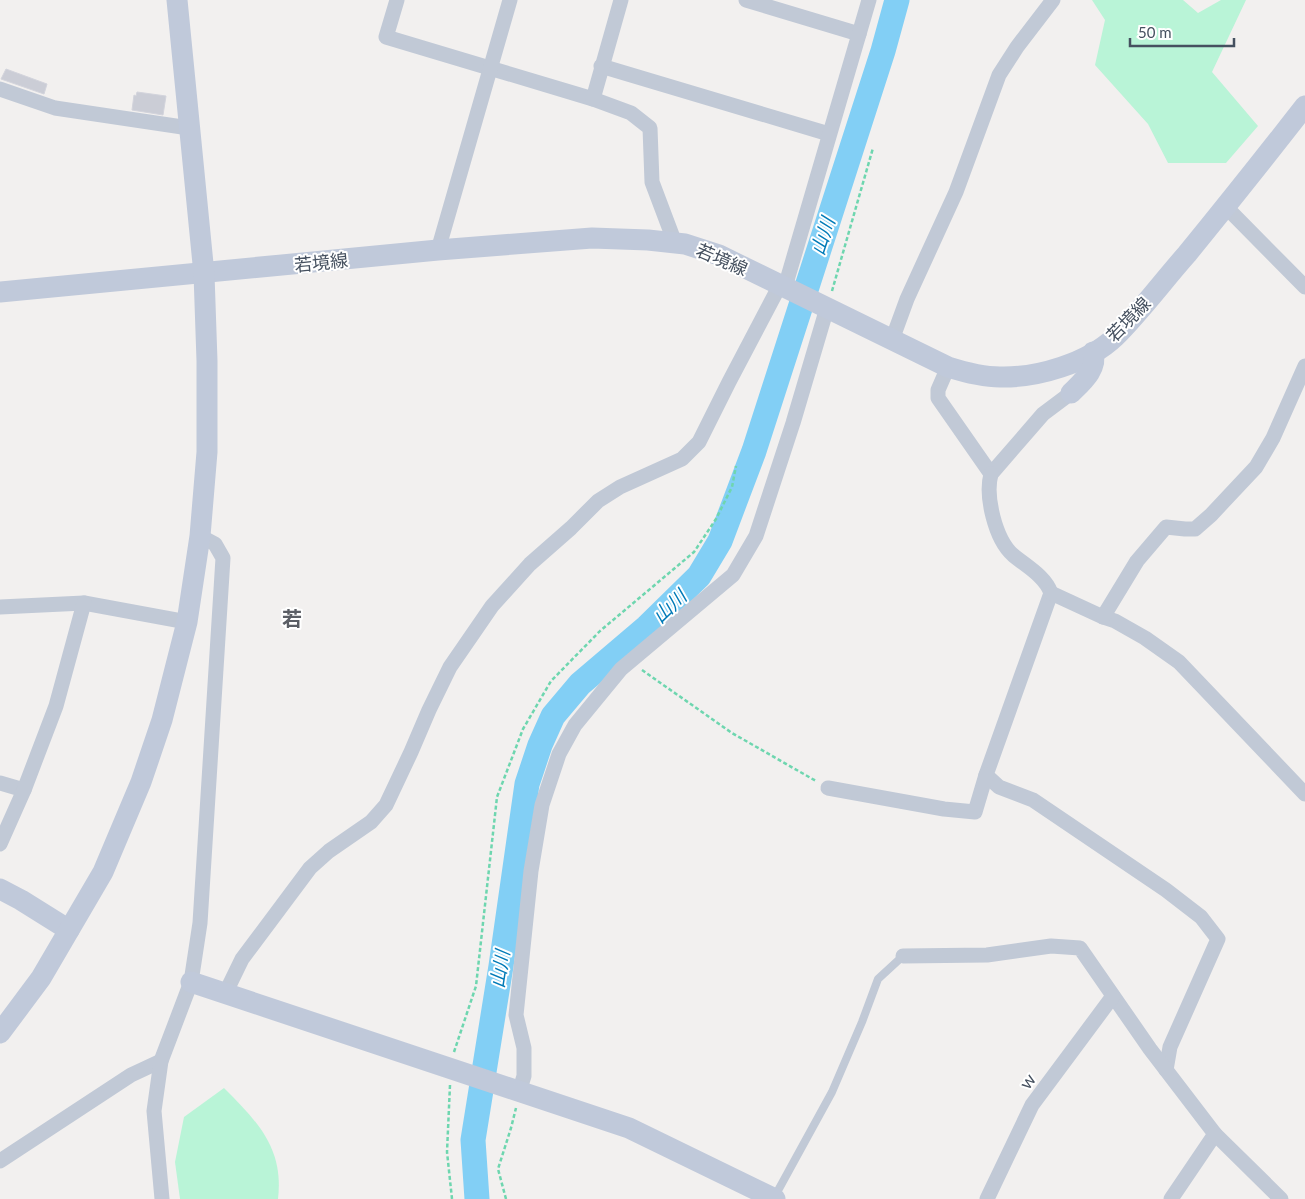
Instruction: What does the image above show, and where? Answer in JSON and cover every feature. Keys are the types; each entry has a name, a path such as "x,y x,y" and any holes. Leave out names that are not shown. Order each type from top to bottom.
{"street":[{"path":"0,1033 41,978 103,872 141,782 162,720 186,622 200,536 207,452 207,361 204,274 177,0"},
{"path":"397,0 386,37 593,99 631,113 650,128 652,182 675,243"},
{"path":"438,250 510,0"},
{"path":"593,99 621,0"},
{"path":"746,0 859,34"},
{"path":"225,994 242,959 310,868 329,851 371,822 386,806 428,710 450,667 492,606 530,564 598,501 620,487 682,459 699,442 729,382 786,288 869,0"},
{"path":"892,340 908,299 956,192 999,75 1017,47 1053,0"},
{"path":"602,66 829,134"},
{"path":"0,89 54,108 189,128"},
{"name":"若境線","path":"0,292 204,274 438,250 592,238 648,240 701,248 719,255 948,367 1000,378 1055,369 1093,352 1114,338 1226,207 1305,106"},
{"path":"1226,207 1305,287"},
{"path":"519,1092 524,1076 524,1048 516,1015 531,871 542,806 559,754 575,725 621,669 733,575 756,536 793,423 823,306"},
{"path":"1093,352 1095,361 1083,382 1043,414 991,474 989,482 990,498 1001,540 1011,553 1048,586 1051,593 1115,621 1145,638 1179,662 1305,794"},
{"path":"1104,617 1138,561 1166,527 1184,530 1195,529 1211,515 1256,467 1273,438 1305,366"},
{"path":"948,367 938,390 938,398 991,474"},
{"path":"162,1199 154,1111 161,1061 191,982 200,923 222,558 216,544 200,536"},
{"path":"828,788 944,809 975,812 986,775 1051,593"},
{"path":"0,607 84,603 186,622"},
{"path":"0,844 24,790 56,706 84,603"},
{"path":"986,775 999,787 1033,800 1166,890 1201,917 1218,939 1170,1047 1166,1070"},
{"path":"0,783 24,790"},
{"path":"0,889 69,930"},
{"path":"904,956 987,955 1051,946 1080,948 1166,1070 1215,1134 1281,1199"},
{"path":"191,982 630,1128 775,1199"},
{"name":"w","path":"986,1199 1032,1105 1113,996"},
{"path":"0,1161 131,1075 161,1061"},
{"path":"1171,1199 1215,1134"}],"lane":[{"path":"775,1199 832,1092 878,979 904,956"}],"path":[{"path":"823,306 873,148"},
{"path":"630,662 732,734 828,788"},
{"path":"450,1069 447,1152 452,1199"},
{"path":"506,1199 498,1169 511,1128 519,1092"}],"green space":[{"path":"1092,0 1183,0 1198,13 1221,0 1246,0 1212,72 1258,126 1226,163 1168,163 1148,124 1095,65 1105,20"},
{"path":"224,1088 247,1112 266,1137 277,1165 279,1181 278,1199 180,1199 175,1162 184,1117"}],"building":[{"path":"6,69 47,84 44,94 1,79"},
{"path":"137,92 166,96 163,115 132,110 134,95 136,96"}],"waterway":[{"name":"山川","path":"477,1199 473,1140 501,966 527,784 540,745 553,716 580,684 647,627 699,576 720,541 754,451 883,51 897,0"}],"district":[{"name":"若","path":"292,618"}]}
